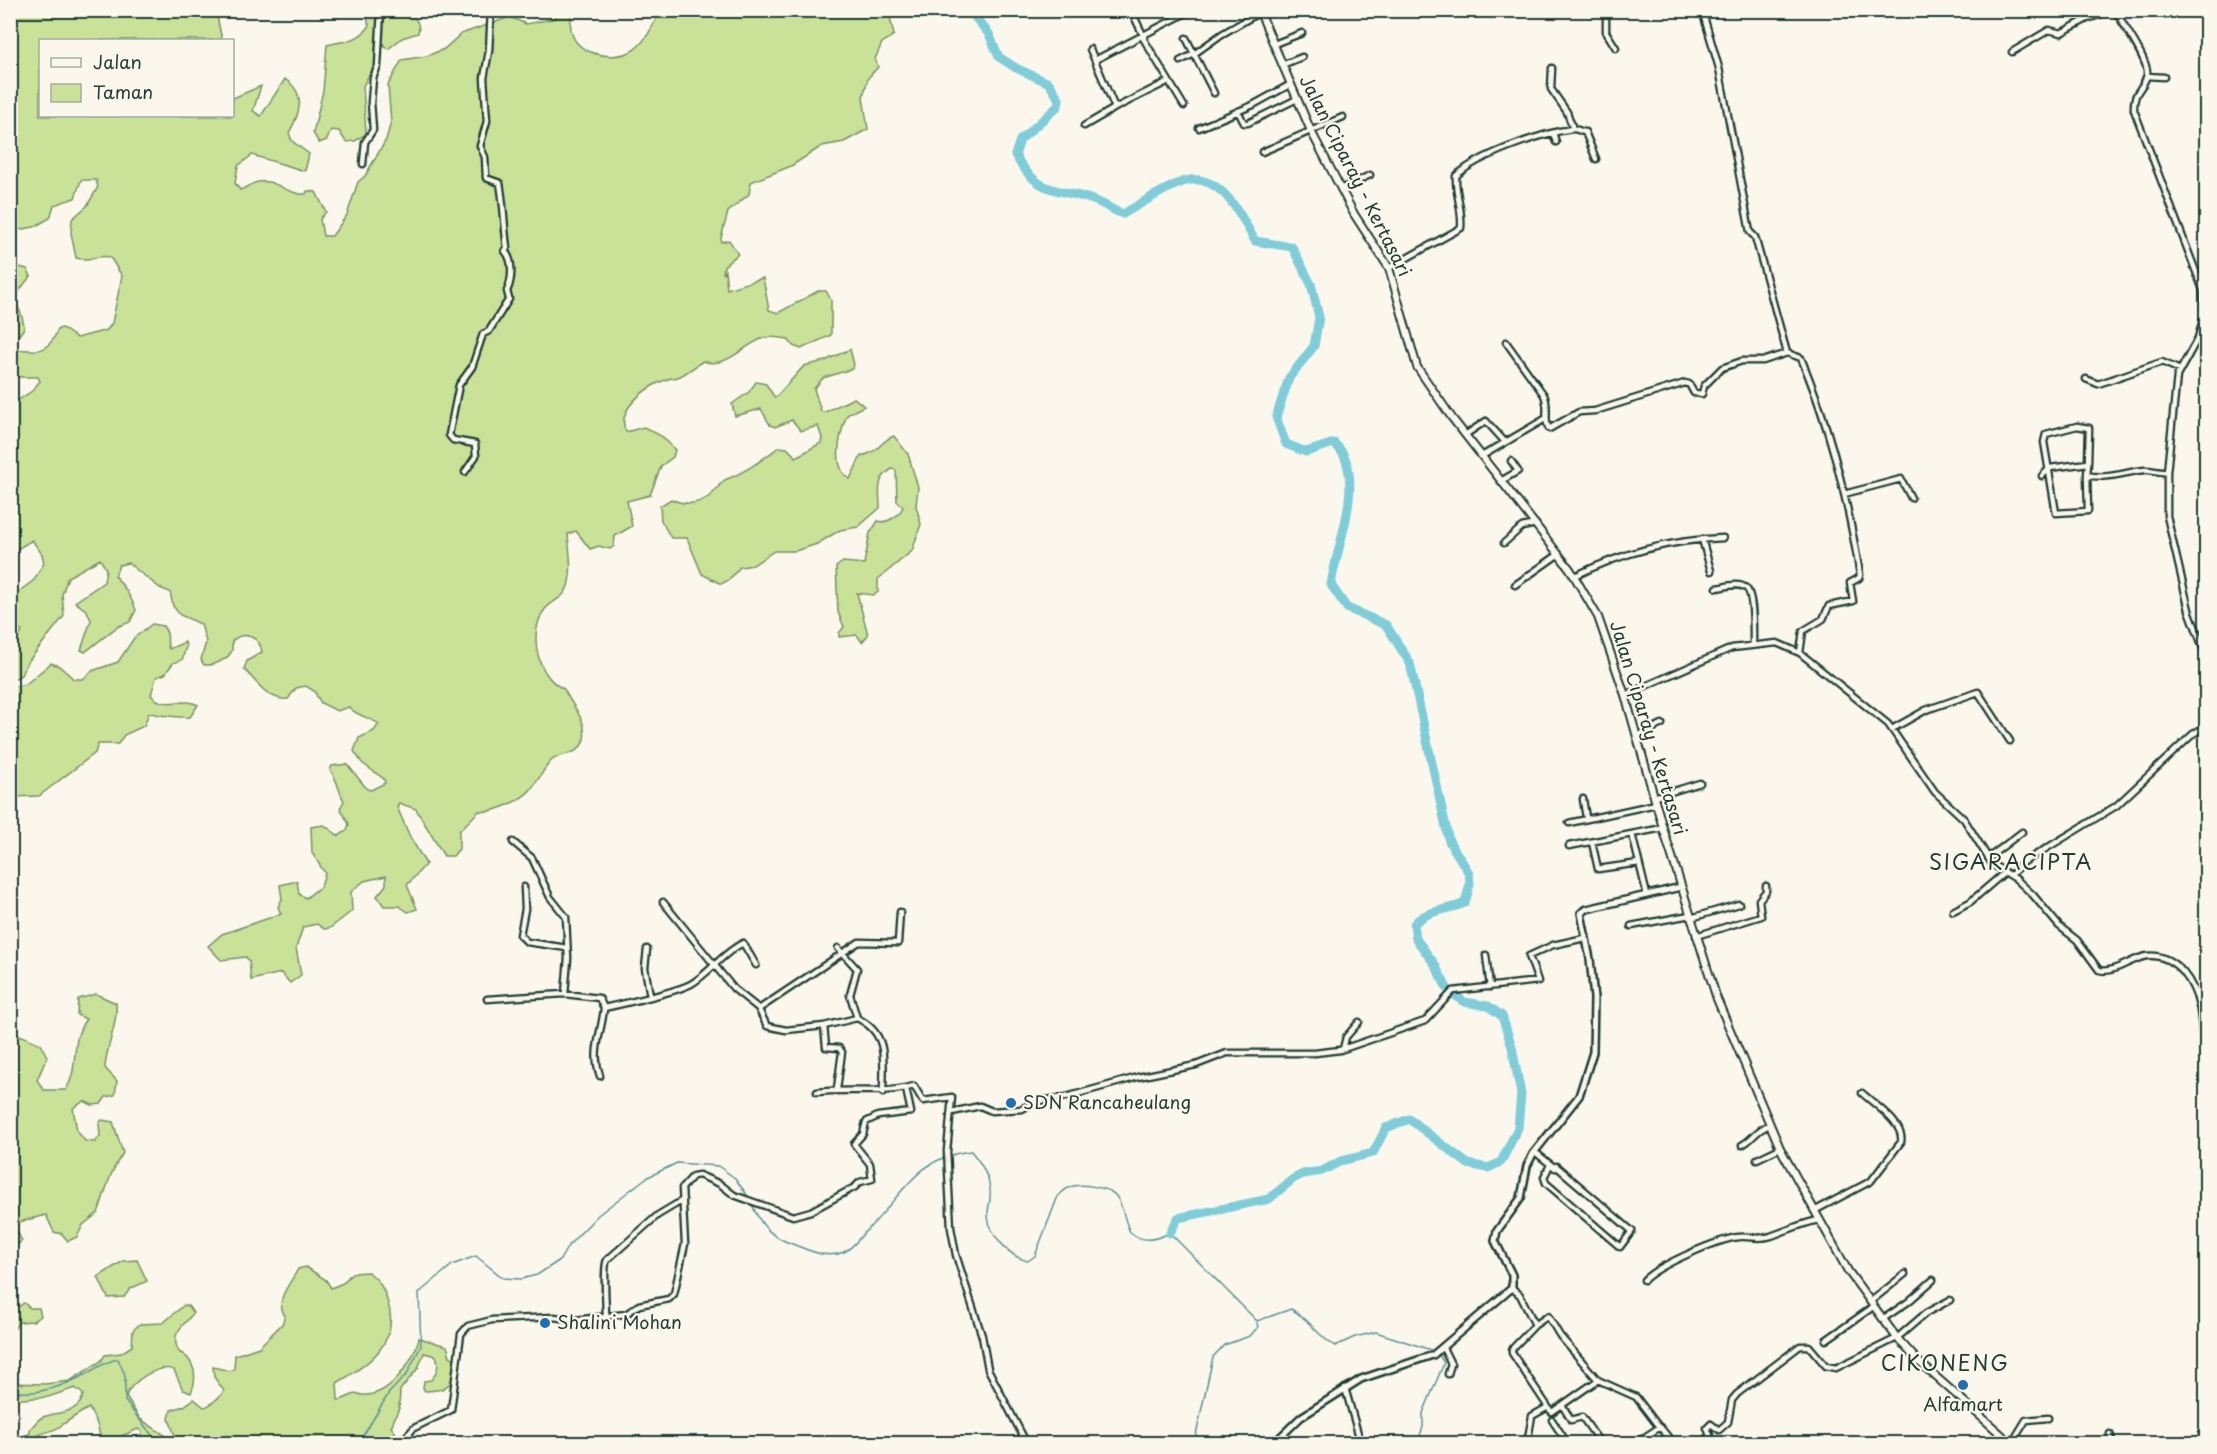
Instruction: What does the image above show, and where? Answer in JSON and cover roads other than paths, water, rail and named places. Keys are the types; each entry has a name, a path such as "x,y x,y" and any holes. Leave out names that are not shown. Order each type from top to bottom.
{"main road":[{"name":"Jalan Ciparay - Kertasari","path":"1260,11 1311,131 1341,189 1389,268 1417,367 1465,435 1575,576 1606,635 1696,936 1724,1018 1780,1148 1819,1220 1872,1304 1897,1338 1918,1361 2012,1443"}],"street":[{"path":"363,164 364,142 373,130 371,102 373,78 378,66 381,10"},
{"path":"465,472 476,456 475,444 453,440 449,435 459,385 472,367 483,334 489,331 509,299 507,291 512,280 509,255 505,251 507,248 504,224 506,213 500,183 486,177 485,157 480,146 487,121 483,78 489,51 490,10"},
{"path":"1131,10 1143,37 1184,106"},
{"path":"1095,60 1192,10"},
{"path":"1603,10 1607,21 1606,32 1616,48"},
{"path":"1702,10 1719,68 1746,219 1750,233 1755,237 1787,353"},
{"path":"2012,52 2049,30 2061,33 2087,19 2114,10 2146,65 2147,76 2133,99 2134,110 2206,305 2198,338 2180,370 2173,404 2167,472 2167,516 2173,551 2199,643 2206,656"},
{"path":"1180,61 1260,11"},
{"path":"1274,44 1302,33"},
{"path":"1186,38 1214,93"},
{"path":"1090,49 1098,73 1115,108"},
{"path":"1282,65 1302,57"},
{"path":"1551,68 1551,90 1567,112 1573,129"},
{"path":"2147,76 2164,76"},
{"path":"1084,126 1169,81"},
{"path":"1199,128 1291,84"},
{"path":"1238,111 1244,123 1248,123 1297,99"},
{"path":"1262,152 1344,117"},
{"path":"1389,268 1461,228 1461,204 1456,176 1464,169 1520,143 1573,129 1585,132 1596,159"},
{"path":"1553,133 1556,142"},
{"path":"1341,189 1370,175"},
{"path":"1506,342 1544,395 1548,404 1545,419 1550,429 1579,412 1595,411 1685,383 1689,384 1696,394 1702,394 1704,386 1722,368 1742,361 1763,361 1787,353 1802,358 1822,406 1844,494 1860,577 1851,582 1853,601 1829,606 1823,619 1803,631 1800,653"},
{"path":"2086,379 2098,384 2163,362 2180,370"},
{"path":"1482,456 1545,419"},
{"path":"1465,435 1486,421 1505,442"},
{"path":"2077,426 2089,428 2088,511 2058,514 2050,468 2044,442 2046,434 2077,426"},
{"path":"1501,481 1518,471 1511,461"},
{"path":"2042,476 2050,468 2088,462"},
{"path":"2087,475 2119,475 2147,469 2155,473 2167,472"},
{"path":"1844,494 1902,479 1911,498"},
{"path":"1504,543 1522,527 1536,524"},
{"path":"1575,576 1612,559 1664,548 1675,542 1723,538"},
{"path":"1701,539 1711,571"},
{"path":"1515,585 1559,554"},
{"path":"1717,588 1735,585 1744,586 1748,590 1754,623 1753,644"},
{"path":"2199,643 2206,641"},
{"path":"1625,695 1732,648 1777,643 1800,653 1884,720 1935,792 1964,819 1988,858 2004,873 2011,875 2077,940 2099,970 2107,971 2143,956 2163,956 2177,965 2197,996 2205,1041 2206,1078"},
{"path":"1892,729 1933,707 1978,692 2010,741"},
{"path":"1637,736 1662,724"},
{"path":"2011,875 2024,862 2116,806 2193,734 2206,726"},
{"path":"1569,823 1655,801 1700,783"},
{"path":"1583,800 1586,818"},
{"path":"1569,846 1663,828"},
{"path":"1988,858 2022,832"},
{"path":"1632,834 1647,895"},
{"path":"513,842 532,858 550,897 565,915 567,948 565,994"},
{"path":"1592,842 1598,869 1639,862"},
{"path":"1953,911 1970,902 2004,873"},
{"path":"1696,936 1761,916 1759,900 1766,891 1766,886"},
{"path":"524,887 525,909 520,935 527,942 567,948"},
{"path":"1535,1325 1520,1295 1512,1287 1512,1275 1495,1238 1521,1198 1527,1166 1535,1152 1579,1096 1593,1052 1594,998 1590,959 1580,915 1584,910 1681,887"},
{"path":"663,902 734,989 759,1009 767,1026 775,1030 824,1026 857,1018"},
{"path":"1631,926 1690,916 1739,904"},
{"path":"759,1009 840,950 862,941 898,943 900,912"},
{"path":"952,1112 980,1106 992,1111 1022,1109 1034,1102 1066,1097 1138,1077 1196,1065 1227,1053 1315,1053 1343,1049 1422,1022 1453,992 1538,981 1539,978 1531,967 1529,955 1553,945 1585,938"},
{"path":"604,1008 690,984 714,963 743,944 756,965"},
{"path":"647,949 645,968 650,996"},
{"path":"840,950 857,969 850,994 857,1018 874,1030 882,1043 885,1060 882,1093"},
{"path":"1485,955 1490,987"},
{"path":"2197,996 2206,989"},
{"path":"487,999 565,994 599,998 604,1008 601,1033 595,1046 595,1062 600,1076"},
{"path":"1343,1049 1346,1037 1359,1022"},
{"path":"824,1026 826,1047 839,1048 842,1052 837,1089"},
{"path":"817,1092 837,1089 882,1093 917,1088 923,1101 951,1096 952,1112 947,1151 951,1228 956,1255 982,1336 988,1369 1027,1443"},
{"path":"399,1443 414,1428 451,1410 461,1334 468,1326 492,1320 554,1317 575,1320 626,1314 639,1305 669,1299 674,1294 684,1244 684,1185 699,1175 720,1184 734,1195 793,1216 825,1204 860,1182 872,1179 870,1164 854,1144 863,1134 866,1122 878,1116 911,1112 906,1089"},
{"path":"1814,1211 1871,1181 1901,1142 1902,1137 1898,1127 1862,1093"},
{"path":"1742,1145 1748,1142 1760,1128 1770,1125"},
{"path":"1757,1159 1780,1148"},
{"path":"1535,1152 1550,1165 1556,1166 1632,1231 1620,1247 1546,1183 1544,1177 1550,1165"},
{"path":"606,1316 607,1292 604,1269 607,1260 658,1215 683,1200"},
{"path":"1644,1280 1657,1270 1704,1247 1739,1237 1766,1238 1819,1220"},
{"path":"1826,1340 1872,1304 1905,1274"},
{"path":"1883,1319 1908,1302 1933,1280"},
{"path":"1273,1443 1301,1417 1345,1388 1404,1363 1433,1355 1512,1287"},
{"path":"1701,1443 1709,1441 1710,1434 1707,1427 1711,1424 1719,1430 1728,1422 1732,1400 1737,1394 1800,1346 1809,1346 1826,1366 1833,1368 1897,1338 1928,1312 1950,1300"},
{"path":"1598,1380 1552,1412 1511,1351 1535,1325 1548,1316 1560,1337 1598,1380 1636,1397 1674,1443"},
{"path":"1442,1349 1451,1364 1448,1374"},
{"path":"1345,1388 1361,1443"},
{"path":"1562,1405 1571,1420 1582,1417 1601,1443"},
{"path":"1527,1443 1532,1416 1548,1407"},
{"path":"2012,1443 2026,1420 2048,1418"},
{"path":"1552,1420 1568,1443"},
{"path":"1634,1443 1659,1427"},
{"path":"2106,1443 2112,1440 2110,1434"},
{"path":"21,1443 26,1439"}],"waterway":[{"path":"969,10 989,34 999,57 1016,68 1049,83 1059,99 1058,106 1020,140 1015,155 1024,169 1041,185 1084,197 1123,214 1179,183 1198,180 1209,183 1228,198 1244,220 1255,241 1292,247 1311,284 1319,317 1314,346 1289,378 1276,417 1286,444 1306,452 1334,443 1345,458 1350,488 1331,585 1347,608 1386,625 1410,663 1449,841 1469,873 1470,884 1465,903 1419,919 1414,924 1416,939 1434,963 1448,990 1464,1002 1488,1006 1502,1016 1512,1047 1521,1094 1518,1128 1501,1162 1488,1168 1468,1164 1409,1119 1386,1128 1373,1153 1341,1161 1322,1171 1303,1174 1293,1179 1269,1199 1178,1218 1170,1233"},
{"path":"751,1202 762,1224 772,1234 807,1250 838,1254 853,1246 922,1171 935,1162 952,1155 971,1151 988,1179 990,1191 988,1217 993,1231 1002,1245 1021,1259 1028,1261 1035,1256 1058,1196 1075,1186 1101,1188 1116,1196 1130,1232 1145,1239 1170,1233 1257,1321 1291,1309 1335,1346 1355,1337 1376,1332 1434,1351"},
{"path":"358,1444 389,1393 407,1374 421,1346 419,1293 452,1265 476,1256 503,1278 521,1279 537,1275 560,1260 568,1246 598,1215 646,1178 677,1163 718,1166 735,1178 749,1198"},
{"path":"1194,1444 1213,1357 1224,1345 1250,1336 1258,1327 1257,1323"},
{"path":"1417,1444 1423,1427 1423,1413 1444,1363 1438,1353"},
{"path":"10,1391 31,1392 51,1389 118,1359 125,1375 125,1401 159,1444"}],"place":[{"name":"SDN Rancaheulang","path":"1011,1103"},
{"name":"Shalini Mohan","path":"545,1323"},
{"name":"Alfamart","path":"1963,1385"}],"district":[{"name":"SIGARACIPTA","path":"2011,863"},
{"name":"CIKONENG","path":"1945,1364"}]}
